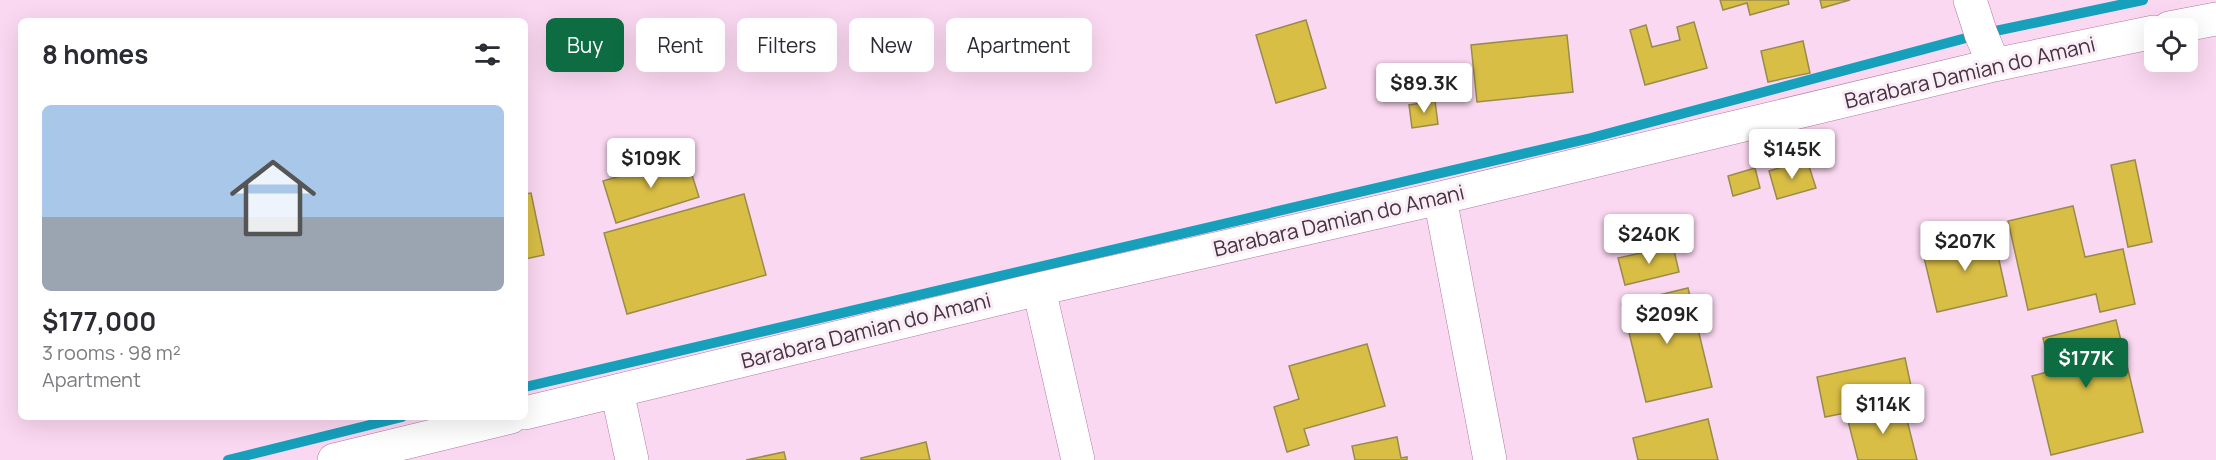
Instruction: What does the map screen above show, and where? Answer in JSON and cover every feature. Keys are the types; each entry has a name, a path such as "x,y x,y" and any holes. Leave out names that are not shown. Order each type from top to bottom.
{"street":[{"path":"1970,0 1980,34 1995,65"},
{"path":"2198,22 2216,19"},
{"name":"Barabara Damian do Amani","path":"528,413 1039,289 1440,198 1995,65 2144,34"},
{"path":"1440,198 1490,460"},
{"path":"1039,289 1078,460"},
{"path":"617,391 632,460"},
{"path":"334,460 498,420"}],"building":[{"path":"1720,0 1788,0 1789,4 1750,15 1747,3 1723,10"},
{"path":"1820,0 1850,0 1822,8"},
{"path":"1306,20 1326,88 1276,103 1256,35"},
{"path":"1694,22 1707,68 1645,85 1630,30 1646,25 1652,47 1680,40 1677,27"},
{"path":"1567,35 1573,92 1477,102 1471,45"},
{"path":"1803,41 1810,73 1768,82 1761,51"},
{"path":"1435,101 1438,124 1412,128 1409,105"},
{"path":"686,156 699,197 616,223 603,181"},
{"path":"1807,160 1816,188 1777,199 1769,171"},
{"path":"2135,160 2152,242 2128,247 2111,165"},
{"path":"1755,168 1760,188 1733,196 1728,176"},
{"path":"531,193 544,255 528,258 528,194"},
{"path":"744,194 766,275 627,314 604,233"},
{"path":"2073,206 2085,257 2123,249 2135,304 2100,312 2096,294 2028,310 2008,221"},
{"path":"1993,233 2007,296 1937,312 1922,249"},
{"path":"1673,246 1679,272 1625,285 1618,258"},
{"path":"1688,288 1712,387 1646,402 1622,304"},
{"path":"2116,320 2143,432 2051,455 2032,376 2051,371 2043,338"},
{"path":"1367,344 1385,406 1304,429 1309,445 1287,452 1274,407 1299,399 1289,366"},
{"path":"1905,358 1911,386 1847,399 1850,412 1825,417 1817,377"},
{"path":"1903,404 1917,460 1858,460 1847,417"},
{"path":"1708,419 1718,460 1638,460 1633,438"},
{"path":"1397,437 1401,458 1407,457 1407,460 1355,460 1352,446"},
{"path":"926,442 930,460 861,460 861,458"},
{"path":"784,452 786,460 746,460"}],"waterway":[{"path":"528,386 1591,138 1981,34 2143,0"},
{"path":"228,460 390,420"}]}
